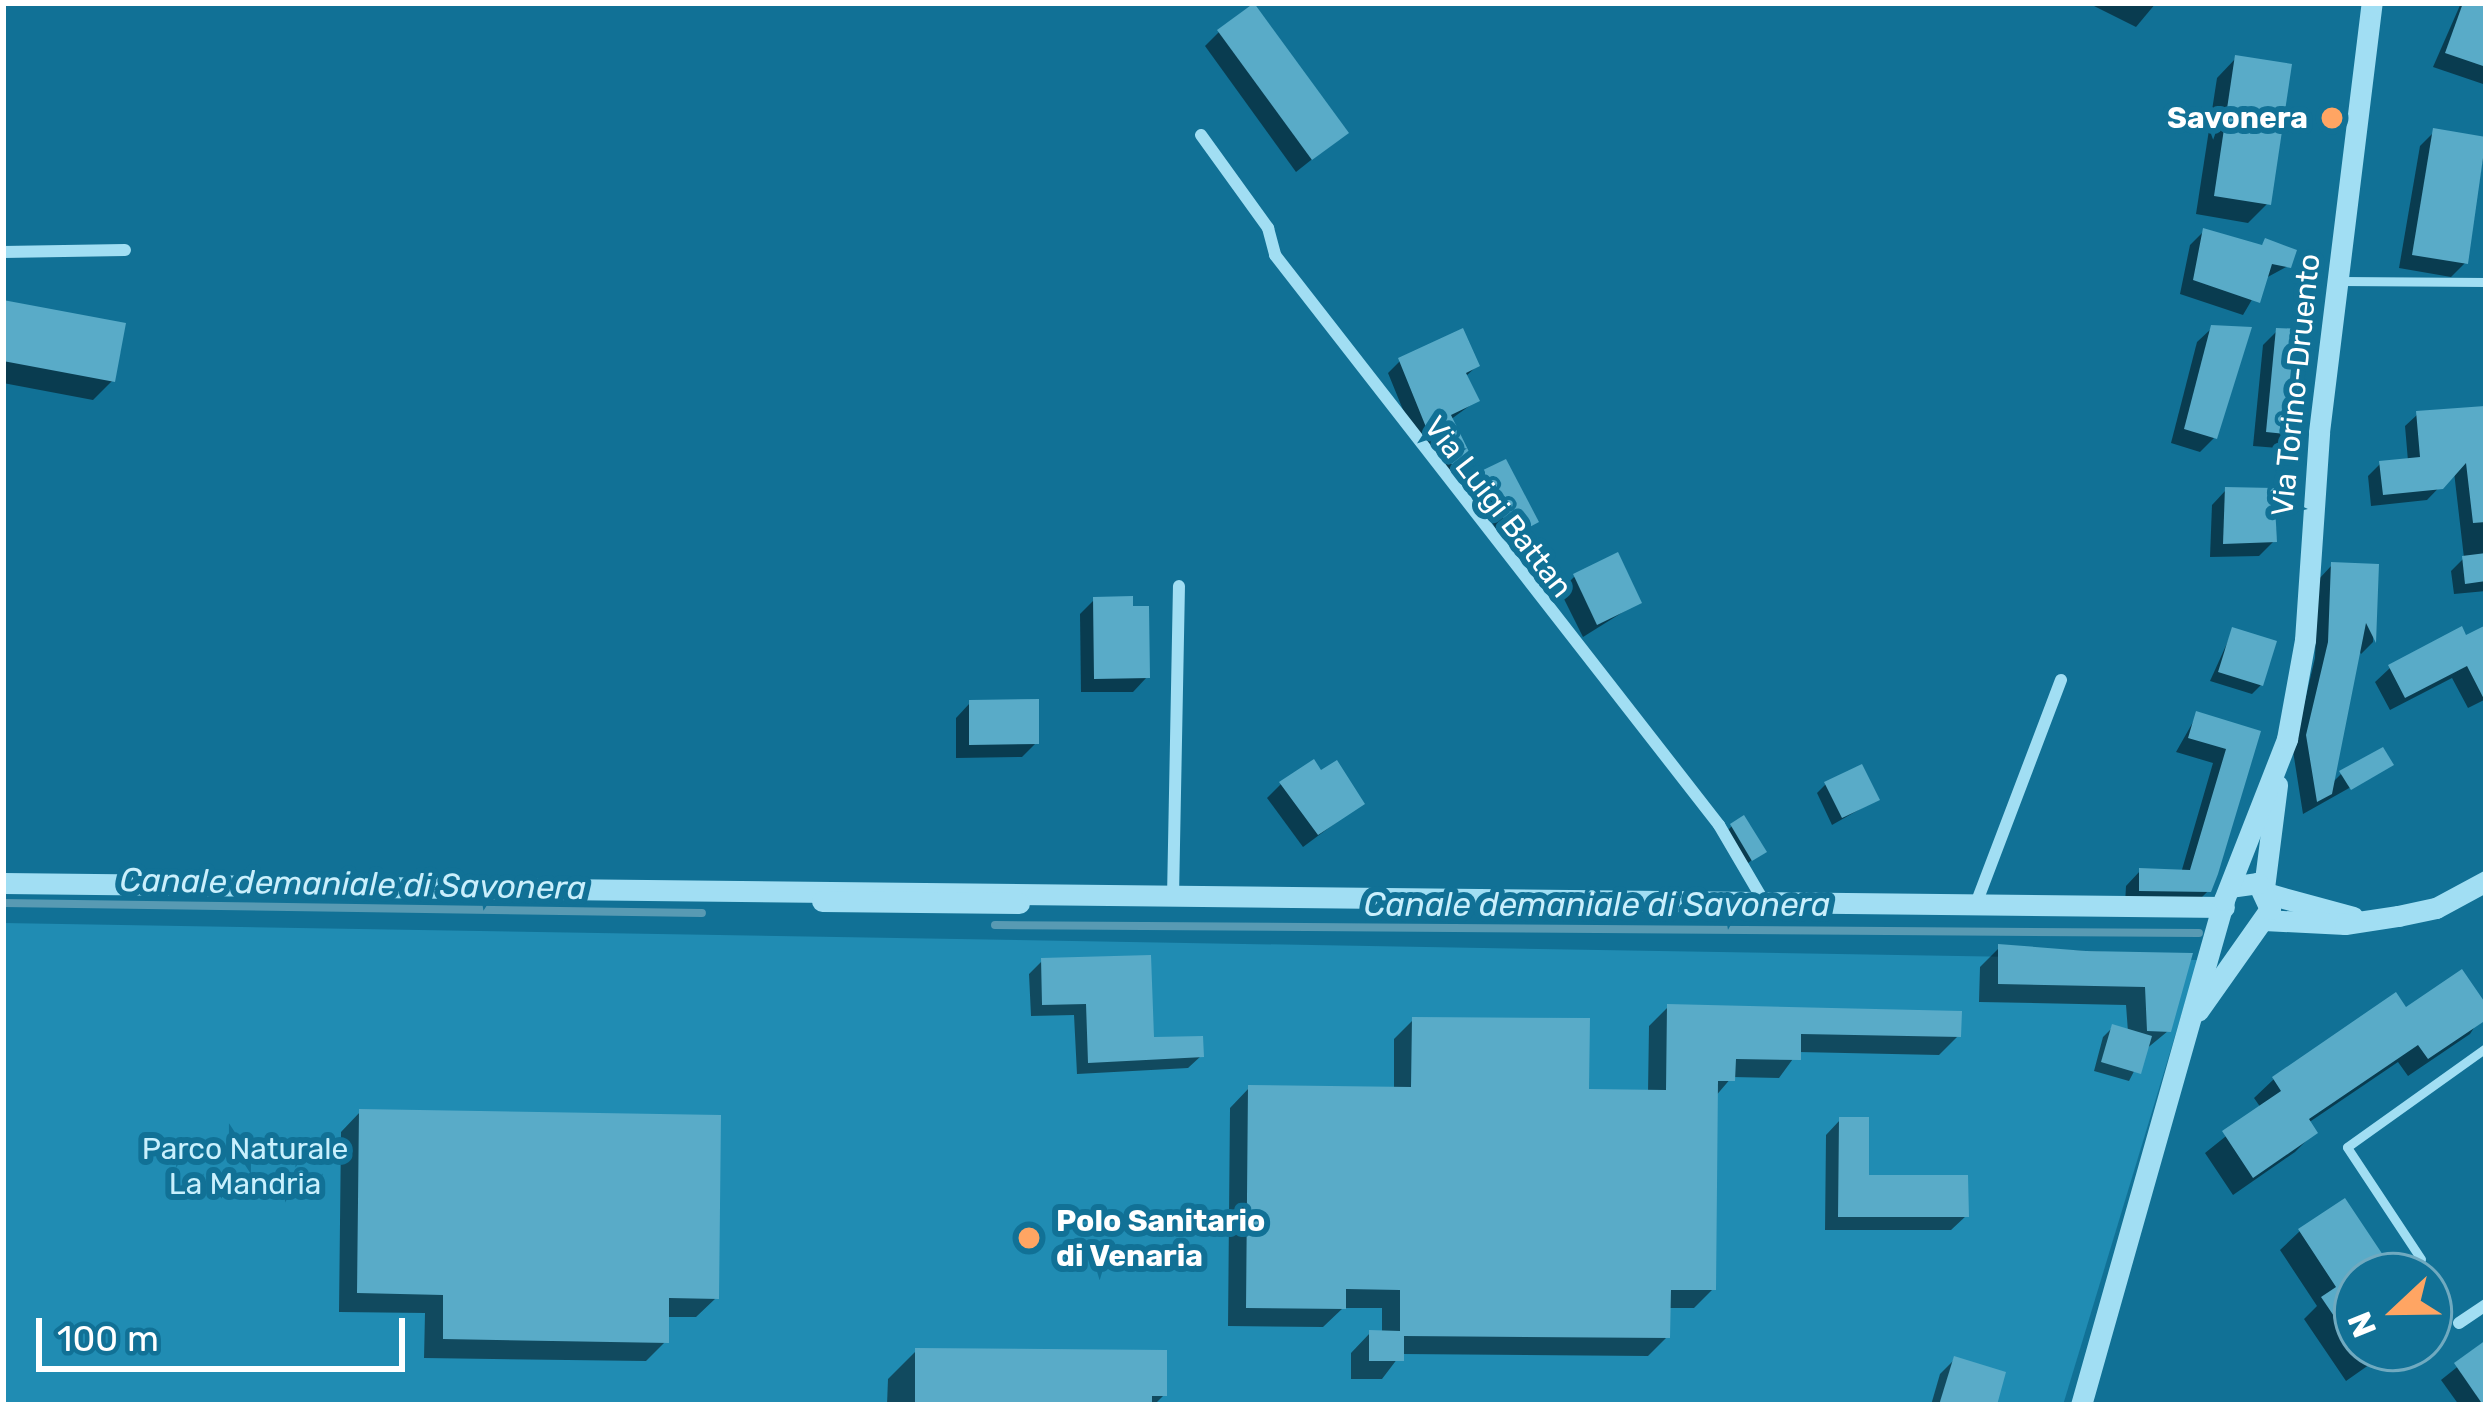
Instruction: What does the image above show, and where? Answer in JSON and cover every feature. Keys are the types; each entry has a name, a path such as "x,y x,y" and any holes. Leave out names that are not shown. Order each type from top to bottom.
{"street":[{"name":"Via Torino-Druento","path":"2198,1011 2259,923 2266,891 2278,773 2305,640 2336,280 2372,3"},
{"name":"Via Luigi Battan","path":"1201,135 1268,228 1275,255 1719,826 1766,906"},
{"path":"3,252 125,250"},
{"path":"1173,899 1179,586"},
{"path":"1965,910 2061,680"},
{"name":"Via Torino-Druento","path":"2081,1405 2198,1011 2227,897 2278,773"},
{"path":"3,883 702,889 907,898 1099,896 1965,910 2227,897 2244,880 2354,917 2436,908 2486,881"},
{"path":"2227,897 2238,926 2345,924 2354,917"},
{"path":"2459,1323 2486,1305"}],"lane":[{"path":"2336,280 2486,282"},
{"path":"2416,1252 2347,1147 2486,1048"}],"green space":[{"name":"Parco Naturale La Mandria","path":"3,923 2198,960 2063,1405 3,1405"}],"building":[{"path":"1254,3 1349,133 1312,160 1217,30"},
{"path":"2463,3 2486,3 2486,67 2445,53"},
{"path":"2235,55 2292,64 2271,205 2214,196"},
{"path":"2433,128 2486,137 2468,264 2412,255"},
{"path":"2203,228 2262,245 2265,238 2297,250 2291,268 2272,264 2260,303 2193,280"},
{"path":"3,300 126,323 115,382 3,361"},
{"path":"2211,325 2252,327 2217,439 2184,429"},
{"path":"1463,328 1480,366 1466,373 1480,401 1451,415 1475,464 1458,472 1430,437 1398,358"},
{"path":"2276,328 2306,329 2296,435 2266,432"},
{"path":"2485,406 2486,522 2473,523 2466,463 2443,489 2383,495 2379,461 2420,457 2416,411"},
{"path":"1506,459 1539,522 1513,536 1479,472"},
{"path":"2225,487 2274,488 2277,542 2223,544"},
{"path":"1618,552 1642,603 1597,625 1573,574"},
{"path":"2486,553 2486,581 2465,584 2462,556"},
{"path":"2331,562 2379,564 2376,643 2366,623 2332,794 2317,802 2306,735 2328,642"},
{"path":"1133,596 1133,606 1149,606 1150,678 1094,679 1093,597"},
{"path":"2486,625 2486,703 2467,666 2405,698 2388,665 2462,626 2466,635"},
{"path":"2232,627 2277,641 2263,686 2218,672"},
{"path":"1039,699 1039,744 969,745 969,700"},
{"path":"2196,711 2261,731 2218,874 2211,892 2139,891 2139,868 2190,870 2226,749 2188,738"},
{"path":"2383,747 2394,765 2351,790 2339,771"},
{"path":"1314,759 1321,770 1337,760 1365,804 1318,835 1279,782"},
{"path":"1862,764 1880,800 1842,818 1824,782"},
{"path":"1744,815 1767,852 1752,861 1730,824"},
{"path":"1998,944 2193,953 2171,1032 2147,1031 2145,987 1998,984"},
{"path":"1151,955 1154,1037 1203,1036 1204,1057 1088,1063 1086,1004 1042,1005 1041,958"},
{"path":"2462,969 2486,1004 2486,1020 2428,1059 2418,1045 2309,1119 2318,1133 2253,1178 2222,1131 2281,1091 2272,1077 2396,992 2406,1007"},
{"path":"1667,1004 1962,1011 1961,1037 1801,1034 1801,1060 1736,1059 1735,1081 1718,1081 1716,1290 1671,1290 1670,1338 1404,1336 1404,1361 1369,1361 1369,1330 1400,1331 1400,1290 1346,1289 1346,1309 1246,1308 1248,1085 1411,1087 1412,1017 1590,1018 1589,1089 1666,1090"},
{"path":"2112,1024 2152,1036 2141,1074 2101,1062"},
{"path":"359,1109 721,1115 719,1299 669,1298 669,1343 443,1339 443,1295 357,1293"},
{"path":"1839,1117 1869,1117 1869,1175 1968,1175 1969,1217 1838,1217"},
{"path":"2345,1198 2381,1252 2333,1252 2333,1282 2298,1229"},
{"path":"2333,1289 2333,1315 2321,1297"},
{"path":"2486,1340 2486,1405 2483,1405 2454,1363"},
{"path":"915,1348 1167,1350 1167,1396 1152,1396 1152,1405 915,1405"},
{"path":"1954,1356 2006,1372 1997,1405 1939,1405"}],"waterway":[{"name":"Canale demaniale di Savonera","path":"3,903 702,913"},
{"name":"Canale demaniale di Savonera","path":"995,925 2199,933"}],"place":[{"name":"Savonera","path":"2332,118"},
{"name":"Polo Sanitario di Venaria","path":"1029,1238"}]}
